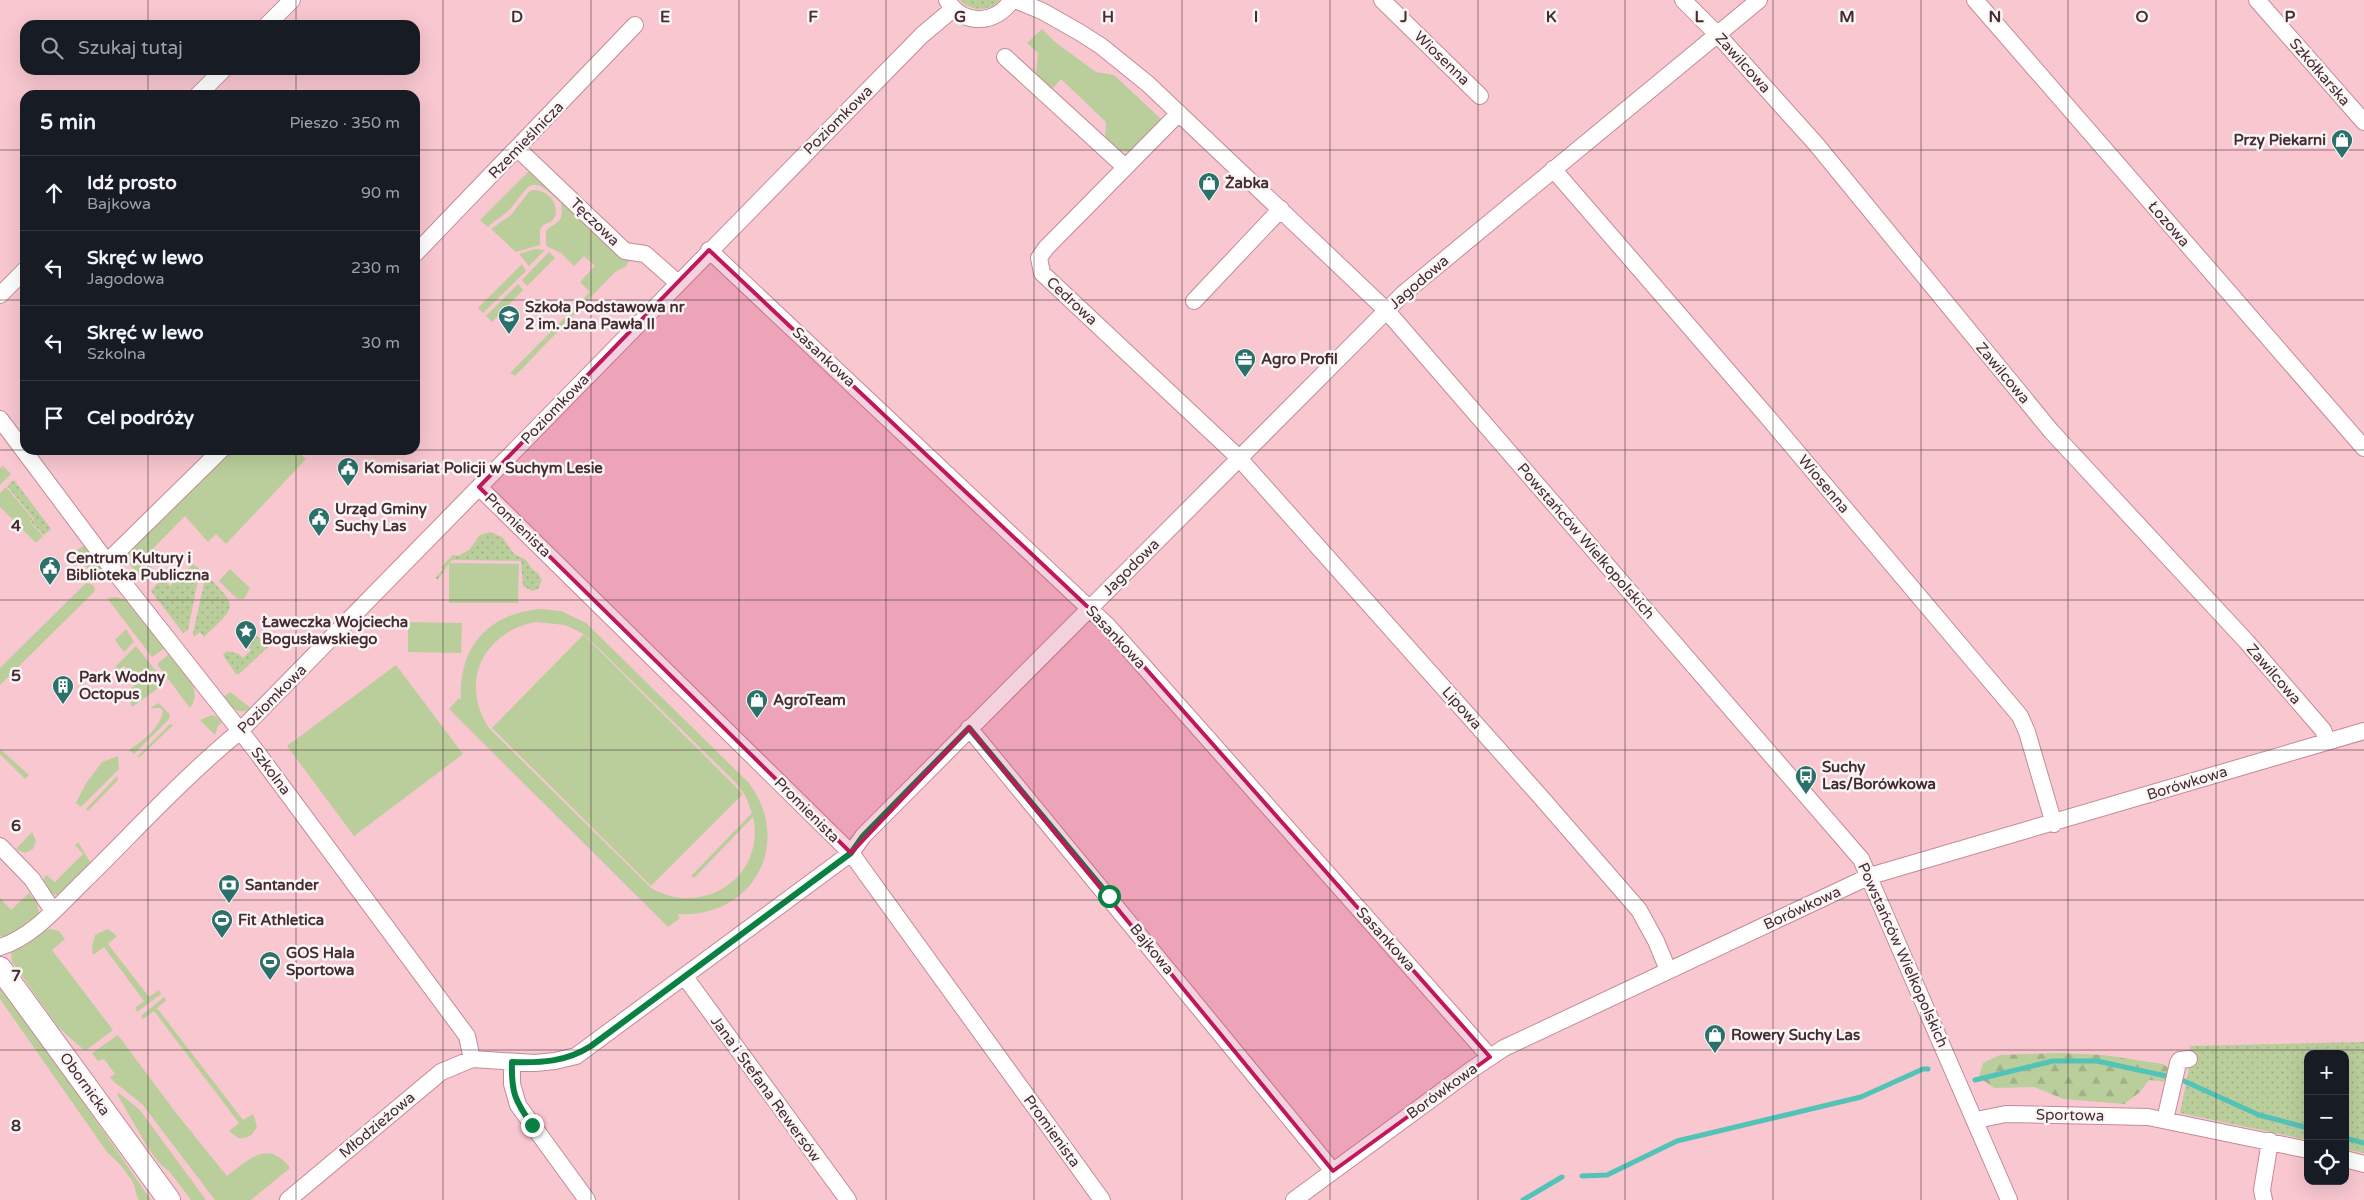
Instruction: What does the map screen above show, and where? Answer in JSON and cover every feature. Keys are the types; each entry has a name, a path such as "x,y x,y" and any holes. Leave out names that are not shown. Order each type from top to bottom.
{"main road":[{"name":"Obornicka","path":"0,968 169,1200"}],"street":[{"path":"272,20 292,0"},
{"path":"950,4 962,16 974,20 986,20 997,16 1014,0"},
{"name":"Powstańców Wielkopolskich","path":"1014,0 1042,11 1102,46 1148,84 1386,310 1861,859 1976,1120 2009,1200"},
{"name":"Wiosenna","path":"1382,0 1480,96"},
{"name":"Zawilcowa","path":"1683,0 1718,35 1816,144 2051,431 2246,641 2323,730 2328,741"},
{"name":"Jagodowa","path":"472,1059 545,1062 576,1056 851,853 863,836 969,728 1386,310 1553,169 1759,0"},
{"name":"Łozowa","path":"1975,0 2364,448"},
{"name":"Szkółkarska","path":"2257,0 2364,122"},
{"name":"Poziomkowa","path":"0,946 20,940 53,911 209,756 240,732 709,250 922,35 950,4"},
{"name":"Rzemieślnicza","path":"420,249 635,25"},
{"path":"1005,57 1124,167"},
{"path":"203,90 218,75"},
{"name":"Cedrowa","path":"1179,113 1124,167 1046,248 1039,258 1042,273 1238,457"},
{"name":"Tęczowa","path":"518,149 625,251 645,254 678,283"},
{"name":"Wiosenna","path":"1553,169 1765,414 2020,716 2028,732 2054,824"},
{"path":"1194,300 1281,209"},
{"name":"Sasankowa","path":"709,250 1115,633 1490,1057"},
{"path":"0,295 20,275"},
{"name":"Szkolna","path":"0,419 20,446"},
{"name":"Szkolna","path":"27,455 107,562 240,732 467,1036 472,1059"},
{"path":"107,562 216,455"},
{"name":"Lipowa","path":"1238,457 1540,795 1639,910 1668,970"},
{"name":"Promienista","path":"479,487 851,853 1102,1200"},
{"name":"Bajkowa","path":"969,728 1334,1171"},
{"name":"Borówkowa","path":"1294,1200 1490,1057 1668,970 1870,876 2054,824 2364,730"},
{"path":"0,846 32,879 53,911"},
{"name":"Jana i Stefana Rewersów","path":"685,977 848,1200"},
{"name":"Młodzieżowa","path":"288,1200 441,1072 472,1059"},
{"path":"512,1062 512,1084 518,1105 587,1200"},
{"path":"2165,1120 2172,1089 2183,1063"},
{"name":"Sportowa","path":"1976,1120 2006,1114 2129,1116 2165,1120 2304,1149"},
{"path":"2264,1200 2262,1190 2270,1141"},
{"path":"2349,1160 2364,1164"}],"highlighted area":[{"path":"709,250 1108,626 1490,1057 1333,1171 969,728 851,853 479,487"}],"green space":[{"path":"960,0 1000,0 990,7 980,9 970,7"},
{"path":"1042,29 1055,42 1096,72 1114,75 1161,119 1130,152 1114,150 1105,141 1106,122 1061,79 1050,91 1036,76 1038,53 1027,43"},
{"path":"531,169 631,259 625,267 615,272 515,376 510,373 590,292 580,282 595,266 584,256 574,266 561,253 546,246 546,231 559,221 562,210 561,203 537,185 532,185 528,188 508,211 488,227 480,220"},
{"path":"532,190 549,196 555,205 555,216 552,221 543,225 540,230 540,245 516,252 491,229 511,215"},
{"path":"535,249 545,250 529,266 519,254"},
{"path":"549,252 555,258 527,286 522,280"},
{"path":"522,264 526,271 483,313 478,308"},
{"path":"518,284 523,290 492,322 486,316"},
{"path":"222,455 302,455 306,459 226,544 216,534 208,542 185,516 144,558 153,569 141,579 124,556"},
{"path":"3,466 11,474 0,485 0,468"},
{"path":"14,480 51,529 44,535 31,522 34,519 7,486"},
{"path":"6,487 33,519 30,522 43,536 36,543 0,507 0,493"},
{"path":"490,532 502,537 514,554 526,560 532,569 538,573 542,580 538,589 532,591 523,586 521,561 453,560 437,580 435,578 443,570 441,567 453,555 458,556 469,550 480,535"},
{"path":"85,545 101,567 100,578 90,572 75,551"},
{"path":"449,563 519,564 518,603 449,603"},
{"path":"193,564 200,570 188,630 183,633 151,591 162,578 170,586"},
{"path":"230,569 250,588 244,599 237,599 219,581"},
{"path":"206,575 225,594 230,607 223,619 204,637 200,632 194,637 193,633"},
{"path":"86,583 93,585 94,592 0,685 0,668"},
{"path":"117,597 128,601 165,648 152,657 107,598"},
{"path":"541,609 561,611 586,623 749,783 762,806 767,830 766,853 758,873 745,891 726,904 703,912 677,914 680,918 668,927 449,709 459,698 461,700 461,681 465,664 471,649 480,636 506,618 522,612","holes":["535,622 565,625 584,634 492,728 651,886 743,794 584,635 586,636 736,783 745,795 752,813 691,876 694,878 753,817 754,839 750,858 740,874 726,886 710,895 691,898 671,896 651,888 489,728 480,711 476,694 477,677 481,662 490,648 502,637 517,628"]},
{"path":"408,622 462,623 461,653 408,652"},
{"path":"126,629 134,642 124,652 115,640"},
{"path":"247,630 251,630 268,647 239,674 236,674 223,655 227,651 239,654 243,658 251,650 246,645 244,633"},
{"path":"136,646 164,681 164,684 132,707 130,701 124,697 136,683 132,681 134,673 124,666 117,671 114,668"},
{"path":"169,654 185,672 193,686 195,693 194,701 190,708 157,664"},
{"path":"396,665 463,754 354,836 287,746"},
{"path":"230,692 252,709 239,711 232,707 223,697"},
{"path":"159,703 170,715 169,719 134,754 129,750 150,734 161,717 163,711 161,708 150,708"},
{"path":"212,715 222,722 218,726 215,735 200,720"},
{"path":"170,724 173,725 140,757 137,757"},
{"path":"0,749 29,775 25,779 0,754"},
{"path":"118,756 119,769 81,807 76,803 85,785 102,762"},
{"path":"117,776 118,780 88,811 86,809"},
{"path":"32,832 36,841 33,849 25,853 16,849"},
{"path":"78,842 92,865 61,895 50,894 44,880 46,875 55,882 83,854 75,845"},
{"path":"29,893 37,902 39,917 11,938 0,936 0,898 11,910"},
{"path":"49,929 59,931 65,939 52,950 113,1030 85,1051 58,1027 12,962 11,951 25,946 38,933"},
{"path":"108,929 117,936 108,944 149,997 159,990 161,994 137,1012 135,1008 144,1001 104,947 93,955 92,946 95,935"},
{"path":"0,987 44,1046 151,1200 139,1200 129,1176 107,1152 0,999"},
{"path":"164,997 166,1001 157,1008 243,1120 253,1114 257,1126 250,1136 238,1138 229,1131 239,1123 154,1011 143,1019 141,1016"},
{"path":"118,1035 176,1113 227,1176 251,1158 266,1153 282,1159 290,1168 251,1200 215,1200 142,1104 113,1081 110,1077 115,1074 104,1059 98,1061 92,1053"},
{"path":"2364,1042 2364,1153 2349,1150 2349,1050 2304,1050 2304,1139 2180,1113 2190,1064 2190,1046"},
{"path":"2059,1053 2103,1055 2163,1064 2170,1069 2167,1082 2149,1080 2140,1092 2124,1104 2064,1099 2034,1087 1994,1088 1979,1077 1983,1063 2000,1055"},
{"path":"119,1093 140,1110 206,1200 191,1200 170,1172 160,1164 148,1148 117,1094"}],"waterway":[{"path":"1975,1080 2053,1061 2097,1061 2184,1081 2259,1115 2304,1127"},
{"path":"1582,1176 1607,1175 1677,1141 1861,1097 1923,1069 1928,1069"},
{"path":"2349,1139 2364,1143"},
{"path":"1523,1200 1562,1177"}],"place":[{"name":"Przy Piekarni","path":"2342,159"},
{"name":"Żabka","path":"1209,202"},
{"name":"Szkoła Podstawowa nr 2 im. Jana Pawła II","path":"509,335"},
{"name":"Agro Profil","path":"1245,378"},
{"name":"Komisariat Policji w Suchym Lesie","path":"348,487"},
{"name":"Urząd Gminy Suchy Las","path":"319,537"},
{"name":"Centrum Kultury i Biblioteka Publiczna","path":"50,586"},
{"name":"Ławeczka Wojciecha Bogusławskiego","path":"246,650"},
{"name":"Park Wodny Octopus","path":"63,705"},
{"name":"AgroTeam","path":"757,719"},
{"name":"Suchy Las/Borówkowa","path":"1806,795"},
{"name":"Santander","path":"229,904"},
{"name":"Fit Athletica","path":"222,939"},
{"name":"GOS Hala Sportowa","path":"270,981"},
{"name":"Rowery Suchy Las","path":"1715,1054"}],"route":[{"path":"532,1125 518,1105 514,1095 512,1062 536,1063 555,1061 576,1056 591,1046 851,853 863,836 969,728 1109,896"}]}
